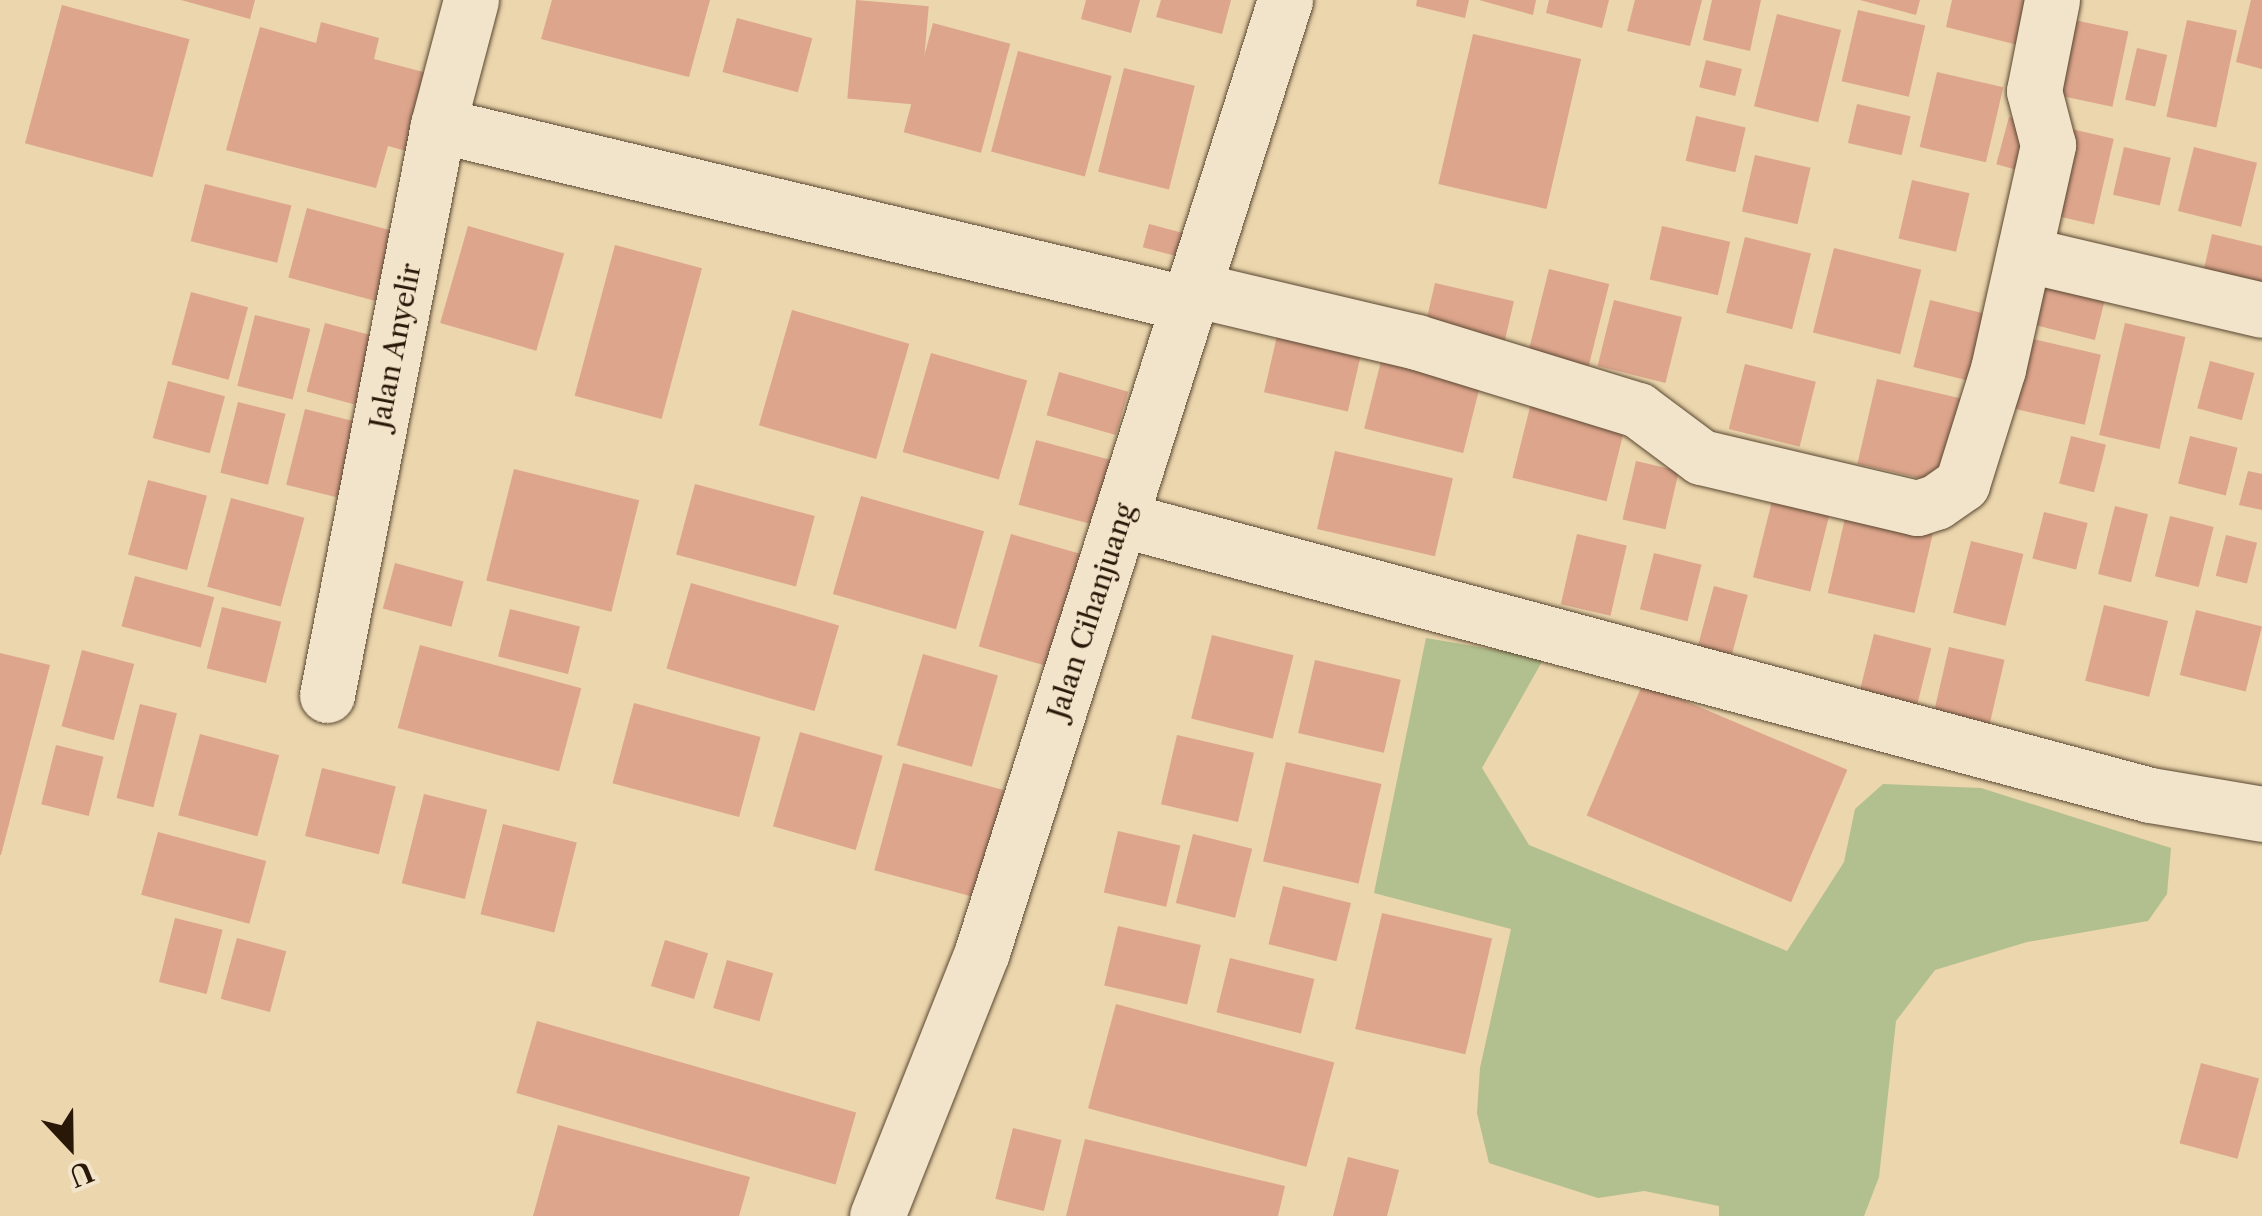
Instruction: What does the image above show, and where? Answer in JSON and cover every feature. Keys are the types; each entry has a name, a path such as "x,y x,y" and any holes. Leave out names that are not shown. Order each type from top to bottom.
{"street":[{"name":"Jalan Anyelir","path":"327,695 438,126 471,0"},
{"name":"Jalan Cihanjuang","path":"877,1216 982,952 1285,0"},
{"path":"438,126 1523,374 1638,410 1701,457 1917,508 1962,484 1998,369 2048,145 2034,91 2052,0"},
{"path":"2024,254 2262,310"},
{"path":"1120,519 2150,794 2262,814"}],"green space":[{"path":"1426,638 1544,658 1482,768 1529,845 1787,951 1844,862 1855,809 1883,784 1981,788 2171,848 2167,894 2148,921 2027,942 1935,970 1896,1021 1879,1177 1864,1216 1719,1216 1719,1206 1644,1191 1598,1198 1489,1163 1477,1113 1480,1068 1511,929 1374,893"}],"building":[{"path":"181,0 255,0 250,19"},
{"path":"552,0 710,0 689,77 541,39"},
{"path":"856,0 929,6 920,105 847,99"},
{"path":"1086,0 1140,0 1131,33 1081,19"},
{"path":"1161,0 1231,0 1222,34 1156,17"},
{"path":"1417,0 1469,0 1465,18 1416,6"},
{"path":"1479,0 1536,0 1533,15"},
{"path":"1549,0 1609,0 1602,28 1546,13"},
{"path":"1635,0 1702,0 1690,46 1627,31"},
{"path":"1712,0 1761,0 1750,51 1703,40"},
{"path":"1860,0 1920,0 1916,15"},
{"path":"1952,0 2042,0 2030,48 1946,27"},
{"path":"2251,0 2262,0 2262,69 2236,62"},
{"path":"62,5 190,39 152,177 25,143"},
{"path":"1858,10 1925,26 1909,97 1842,81"},
{"path":"1777,14 1841,30 1818,122 1754,106"},
{"path":"2060,17 2128,32 2112,107 2044,92"},
{"path":"737,18 812,38 798,92 723,72"},
{"path":"2187,20 2237,31 2216,127 2166,117"},
{"path":"321,22 379,38 374,59 427,73 406,151 388,146 376,188 226,150 260,27 316,43"},
{"path":"933,23 1010,44 981,153 904,132"},
{"path":"1473,34 1581,59 1547,209 1438,184"},
{"path":"2137,48 2167,55 2155,107 2125,100"},
{"path":"1018,51 1112,76 1085,177 991,151"},
{"path":"1706,60 1742,69 1735,96 1699,87"},
{"path":"1124,68 1195,86 1169,189 1098,172"},
{"path":"1937,72 2003,87 1986,162 1920,147"},
{"path":"1857,104 1911,116 1902,155 1848,143"},
{"path":"1696,116 1746,127 1735,172 1686,161"},
{"path":"2009,117 2042,126 2029,173 1996,164"},
{"path":"2067,128 2114,139 2094,225 2047,214"},
{"path":"2124,147 2171,158 2160,206 2113,195"},
{"path":"2194,147 2257,163 2241,227 2178,211"},
{"path":"1755,155 1811,168 1797,224 1742,212"},
{"path":"1912,180 1969,193 1956,252 1899,238"},
{"path":"205,184 291,206 277,263 191,241"},
{"path":"307,208 401,233 382,303 288,278"},
{"path":"1149,224 1190,235 1183,258 1143,247"},
{"path":"468,226 564,254 536,351 440,323"},
{"path":"1662,226 1730,242 1718,295 1650,280"},
{"path":"2212,234 2262,246 2262,301 2200,286"},
{"path":"1745,237 1811,253 1792,329 1726,313"},
{"path":"615,245 702,268 662,419 575,396"},
{"path":"1834,248 1921,270 1900,354 1813,332"},
{"path":"2038,266 2109,284 2095,340 2024,322"},
{"path":"1549,269 1609,284 1586,375 1526,360"},
{"path":"1435,283 1514,301 1501,356 1422,338"},
{"path":"191,292 248,307 229,380 172,364"},
{"path":"1614,300 1682,317 1665,383 1598,366"},
{"path":"1930,300 2003,318 1986,385 1913,367"},
{"path":"792,310 909,344 876,459 759,425"},
{"path":"255,315 310,329 293,400 237,386"},
{"path":"325,323 392,341 373,409 307,392"},
{"path":"1280,323 1364,342 1348,412 1264,392"},
{"path":"2125,323 2185,337 2160,449 2099,435"},
{"path":"2020,336 2101,355 2085,425 2004,406"},
{"path":"1385,345 1484,370 1463,453 1364,428"},
{"path":"931,353 1027,381 999,480 903,452"},
{"path":"2210,361 2254,373 2242,420 2197,408"},
{"path":"1745,364 1816,382 1800,447 1729,429"},
{"path":"1059,372 1128,392 1116,435 1047,415"},
{"path":"1877,379 1966,399 1946,484 1857,464"},
{"path":"168,381 225,396 210,453 153,438"},
{"path":"238,402 286,414 268,485 220,473"},
{"path":"1531,403 1625,426 1606,501 1512,478"},
{"path":"305,409 375,426 356,502 286,485"},
{"path":"2071,436 2106,445 2094,492 2059,484"},
{"path":"2190,436 2238,448 2226,495 2178,484"},
{"path":"1036,440 1126,464 1108,529 1019,505"},
{"path":"1335,451 1453,478 1435,556 1317,529"},
{"path":"1636,461 1679,471 1665,529 1623,519"},
{"path":"514,469 639,500 611,612 486,581"},
{"path":"2248,471 2262,474 2262,510 2239,505"},
{"path":"148,480 207,496 187,570 128,554"},
{"path":"695,484 815,516 796,587 676,555"},
{"path":"1775,489 1832,503 1810,592 1753,577"},
{"path":"861,496 984,531 956,629 833,594"},
{"path":"231,498 304,518 281,607 207,587"},
{"path":"2115,506 2148,514 2131,582 2098,574"},
{"path":"2044,512 2088,523 2076,569 2032,559"},
{"path":"1846,514 1933,534 1914,613 1828,593"},
{"path":"2170,516 2214,527 2199,587 2155,576"},
{"path":"1011,534 1090,557 1058,669 979,646"},
{"path":"1577,534 1627,545 1610,616 1561,604"},
{"path":"2226,535 2257,543 2247,583 2216,576"},
{"path":"1971,541 2023,554 2005,626 1953,613"},
{"path":"1654,553 1702,565 1688,621 1640,609"},
{"path":"395,563 464,581 451,627 383,608"},
{"path":"135,576 214,597 201,647 122,626"},
{"path":"691,583 839,625 815,711 666,669"},
{"path":"1714,586 1748,595 1732,656 1698,647"},
{"path":"2104,605 2168,621 2149,697 2085,681"},
{"path":"222,607 281,622 266,683 207,668"},
{"path":"510,609 580,626 568,674 498,657"},
{"path":"2196,610 2262,626 2246,691 2180,675"},
{"path":"1874,634 1931,648 1915,713 1858,699"},
{"path":"1212,635 1294,655 1273,739 1191,718"},
{"path":"420,645 581,688 559,771 398,728"},
{"path":"1949,647 2005,660 1987,736 1931,723"},
{"path":"82,650 134,664 114,740 62,726"},
{"path":"0,653 50,665 1,855 0,855"},
{"path":"923,654 998,675 972,767 897,745"},
{"path":"1315,660 1401,680 1384,753 1298,733"},
{"path":"1643,683 1847,770 1791,902 1587,816"},
{"path":"634,703 761,737 739,817 613,783"},
{"path":"140,704 177,713 153,807 117,798"},
{"path":"800,732 883,756 856,850 773,826"},
{"path":"200,734 279,755 257,836 178,815"},
{"path":"1177,735 1254,753 1238,822 1161,804"},
{"path":"56,745 104,757 89,816 41,804"},
{"path":"1286,762 1381,784 1359,883 1263,861"},
{"path":"903,763 1004,790 976,897 874,870"},
{"path":"322,768 396,786 379,854 305,836"},
{"path":"424,794 487,810 465,899 402,883"},
{"path":"503,824 577,842 554,933 481,914"},
{"path":"1118,831 1180,845 1166,907 1104,892"},
{"path":"158,832 266,861 249,924 141,895"},
{"path":"1193,834 1252,849 1235,918 1176,903"},
{"path":"1283,886 1351,903 1336,961 1268,944"},
{"path":"1382,913 1492,938 1465,1054 1355,1029"},
{"path":"175,918 223,930 207,994 159,982"},
{"path":"1118,926 1201,945 1187,1005 1104,985"},
{"path":"237,938 286,951 270,1012 221,999"},
{"path":"665,940 708,953 694,999 651,986"},
{"path":"1230,958 1314,979 1301,1033 1216,1012"},
{"path":"727,960 773,973 759,1021 713,1008"},
{"path":"1116,1004 1334,1062 1306,1167 1088,1108"},
{"path":"537,1021 856,1113 835,1185 516,1093"},
{"path":"2201,1063 2259,1079 2237,1159 2180,1143"},
{"path":"558,1125 750,1177 739,1216 533,1216"},
{"path":"1013,1128 1062,1140 1044,1211 995,1199"},
{"path":"1085,1139 1285,1186 1278,1216 1066,1216"},
{"path":"1348,1157 1399,1170 1387,1216 1333,1216"}]}
